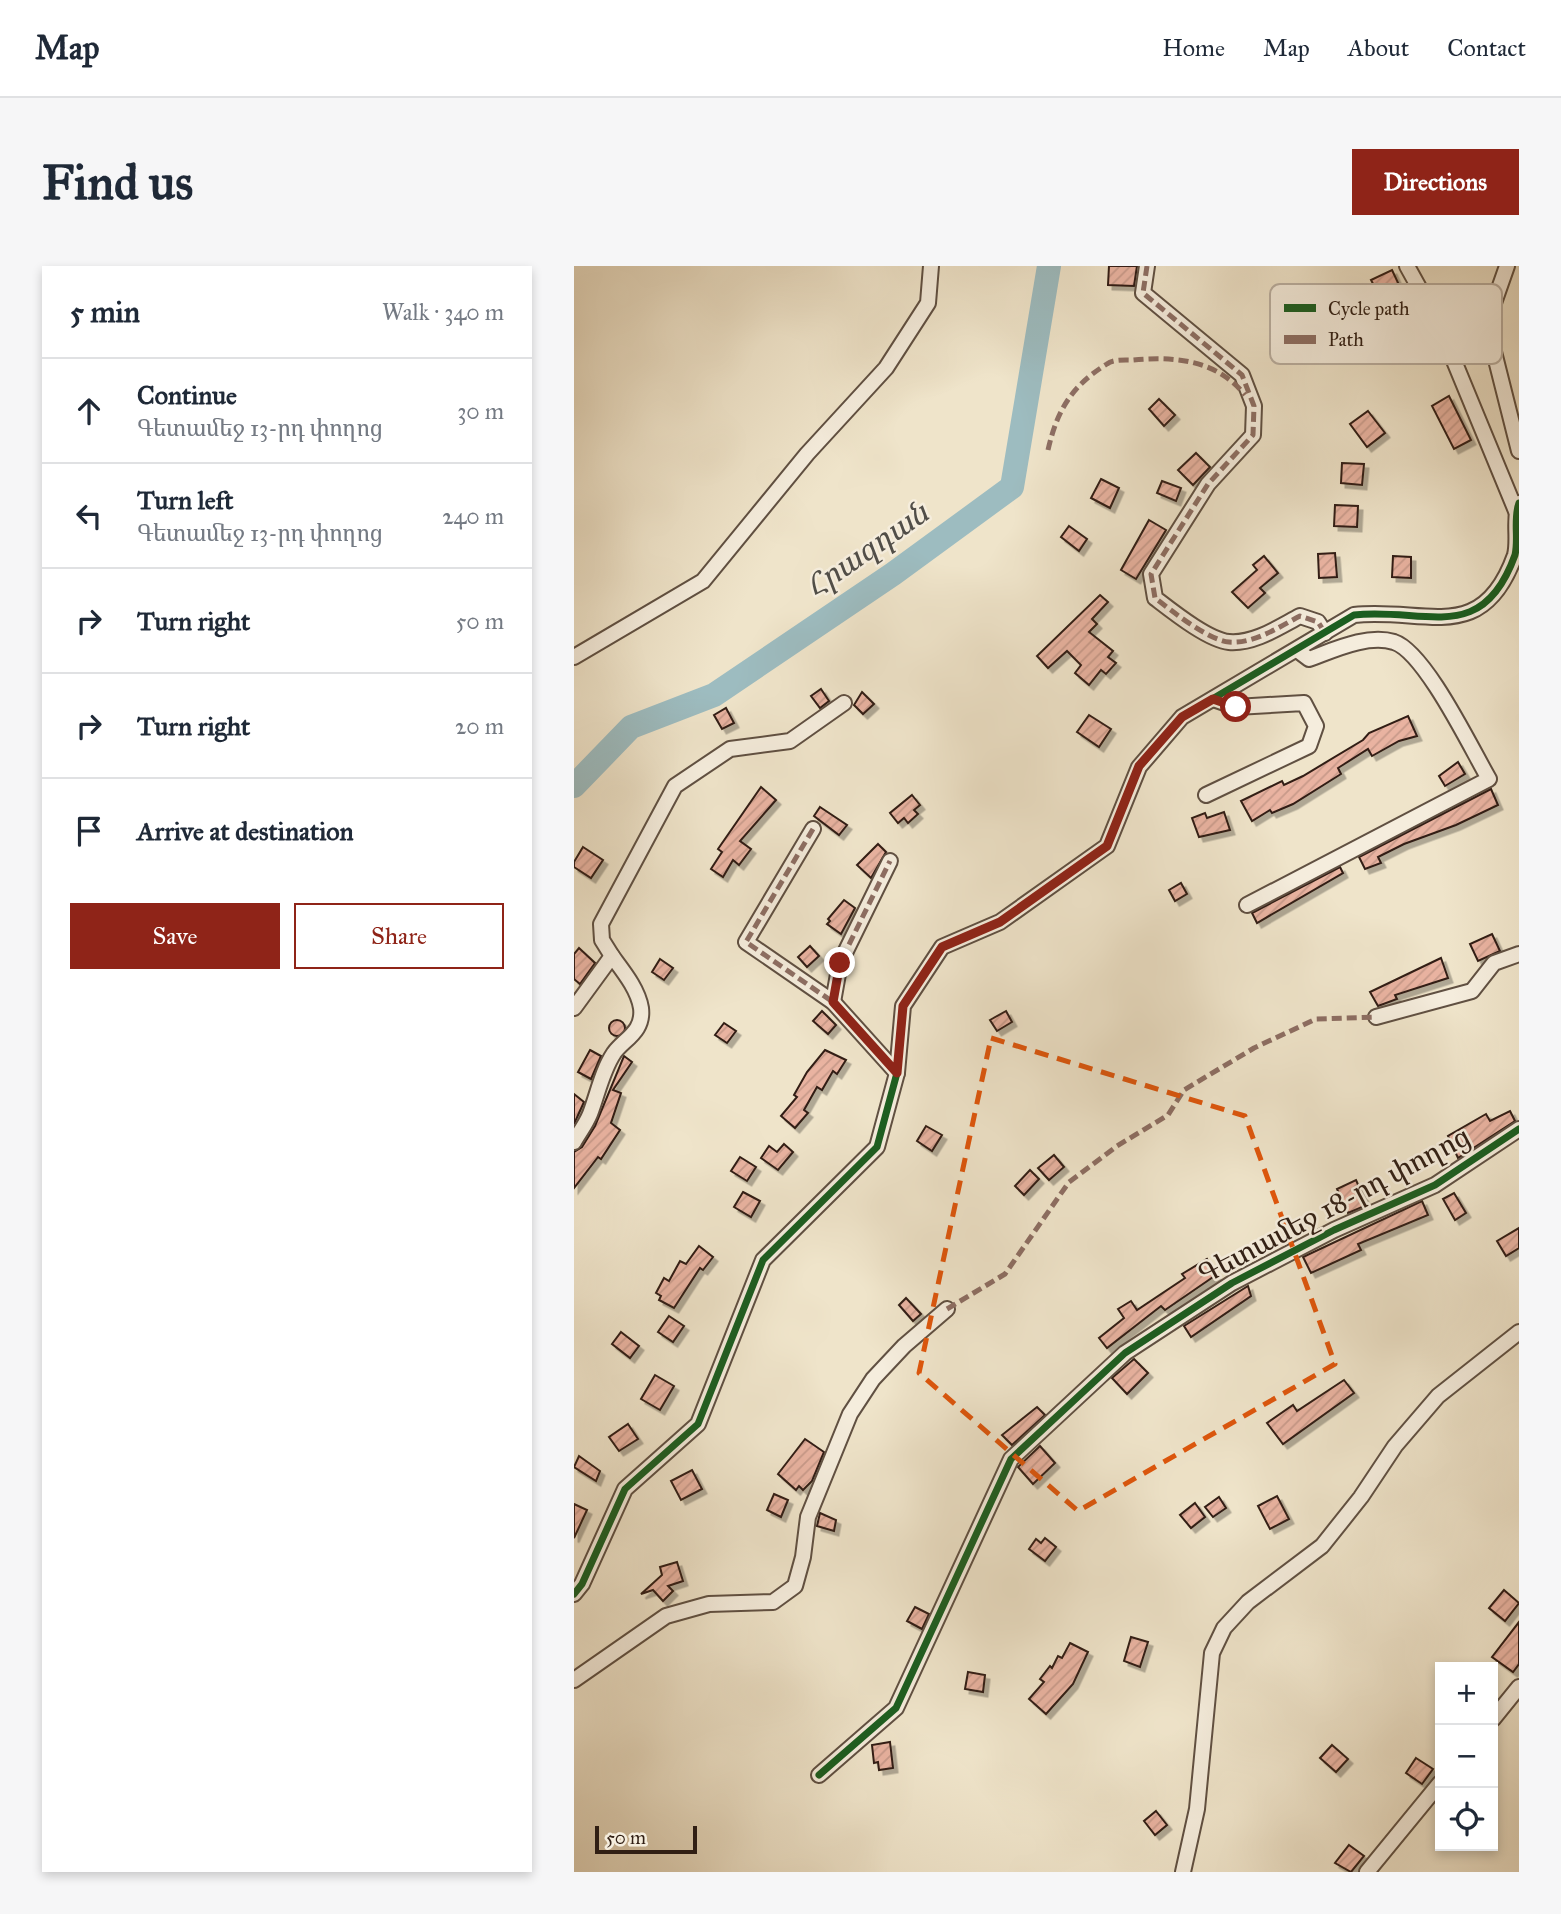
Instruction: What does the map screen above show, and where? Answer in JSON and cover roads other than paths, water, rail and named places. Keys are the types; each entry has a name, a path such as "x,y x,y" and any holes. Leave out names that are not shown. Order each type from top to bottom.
{"street":[{"path":"574,657 703,581 807,454 886,368 928,303 931,266"},
{"path":"1147,266 1143,293 1242,376 1254,406 1253,435 1208,484 1151,573 1155,598 1184,622 1229,642 1259,637 1300,616 1318,622 1325,632"},
{"path":"1407,266 1417,284"},
{"path":"1501,284 1507,266"},
{"path":"574,1594 582,1584 625,1489 698,1424 763,1260 877,1147 897,1073 903,1006 942,947 1000,922 1107,846 1139,766 1182,717 1354,615 1383,612 1438,619 1482,608 1501,585 1516,553 1517,507 1456,364"},
{"path":"1497,364 1519,451"},
{"path":"1247,905 1489,779 1419,659 1394,642 1357,642 1309,659 1297,650"},
{"path":"1206,795 1308,746 1316,726 1304,703 1236,707 1213,699"},
{"path":"574,1142 590,1115 598,1085 615,1050 628,1042 640,1021 638,999 627,976 602,940 601,924 675,786 730,749 790,741 844,703"},
{"path":"813,829 746,942 833,1002 897,1073"},
{"path":"833,1002 840,963 890,861"},
{"path":"1376,1017 1472,991 1494,963 1519,954"},
{"path":"574,1009 612,956"},
{"name":"Գետամեջ 18-րդ փողոց","path":"819,1775 896,1708 1011,1459 1116,1362 1232,1283 1334,1230 1435,1185 1519,1129"},
{"path":"574,1680 666,1616 709,1604 773,1602 795,1586 803,1557 808,1517 850,1414 873,1379 904,1346 947,1309"},
{"path":"1183,1872 1197,1809 1212,1653 1224,1628 1248,1602 1322,1546 1361,1497 1395,1446 1438,1396 1519,1332"},
{"path":"1498,1713 1519,1687"},
{"path":"1367,1872 1436,1788"}],"waterway":[{"name":"Հրազդան","path":"574,786 631,727 714,695 893,574 1012,487 1049,266"}]}
